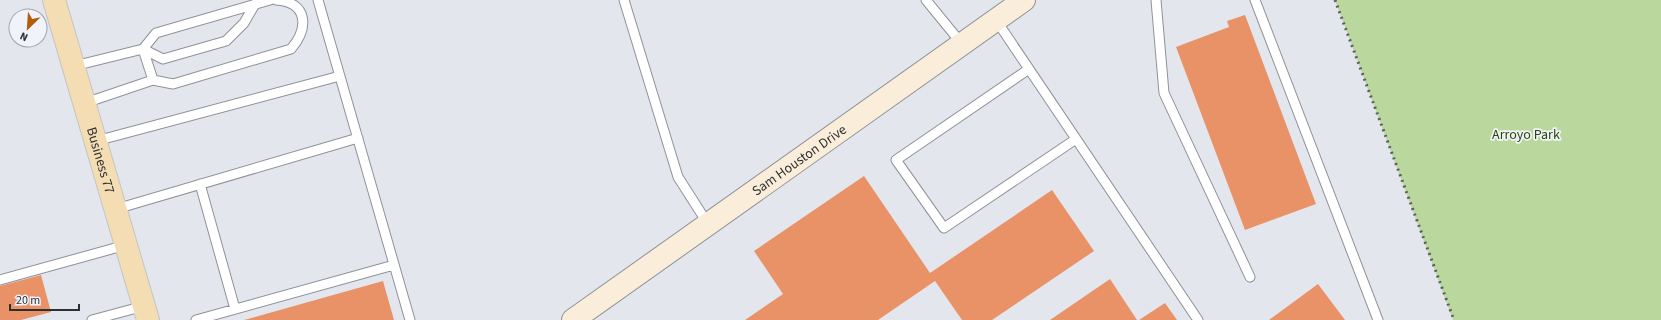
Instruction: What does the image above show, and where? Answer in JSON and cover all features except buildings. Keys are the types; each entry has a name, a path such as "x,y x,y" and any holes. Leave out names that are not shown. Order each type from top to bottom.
{"main road":[{"name":"Business 77","path":"54,0 146,313"}],"street":[{"name":"Sam Houston Drive","path":"573,320 1024,0"}],"lane":[{"path":"74,66 143,49 156,33 270,0"},
{"path":"85,103 152,80 173,84 291,49 300,39 304,26 299,9 287,1 276,0"},
{"path":"318,0 410,320"},
{"path":"624,0 678,176 708,224"},
{"path":"926,0 962,44"},
{"path":"1156,0 1164,93 1250,277"},
{"path":"1255,0 1378,320"},
{"path":"143,49 163,59 226,41 244,23 255,4"},
{"path":"996,20 1198,320"},
{"path":"143,49 152,80"},
{"path":"1029,69 896,160 944,228 1076,138"},
{"path":"96,141 340,76"},
{"path":"116,209 358,138"},
{"path":"200,184 235,309"},
{"path":"0,280 126,245"},
{"path":"196,320 394,265"},
{"path":"92,320 146,313"}],"green space":[{"name":"Arroyo Park","path":"1335,0 1661,0 1661,320 1453,320"}],"railway":[{"path":"1335,0 1454,320"}]}
